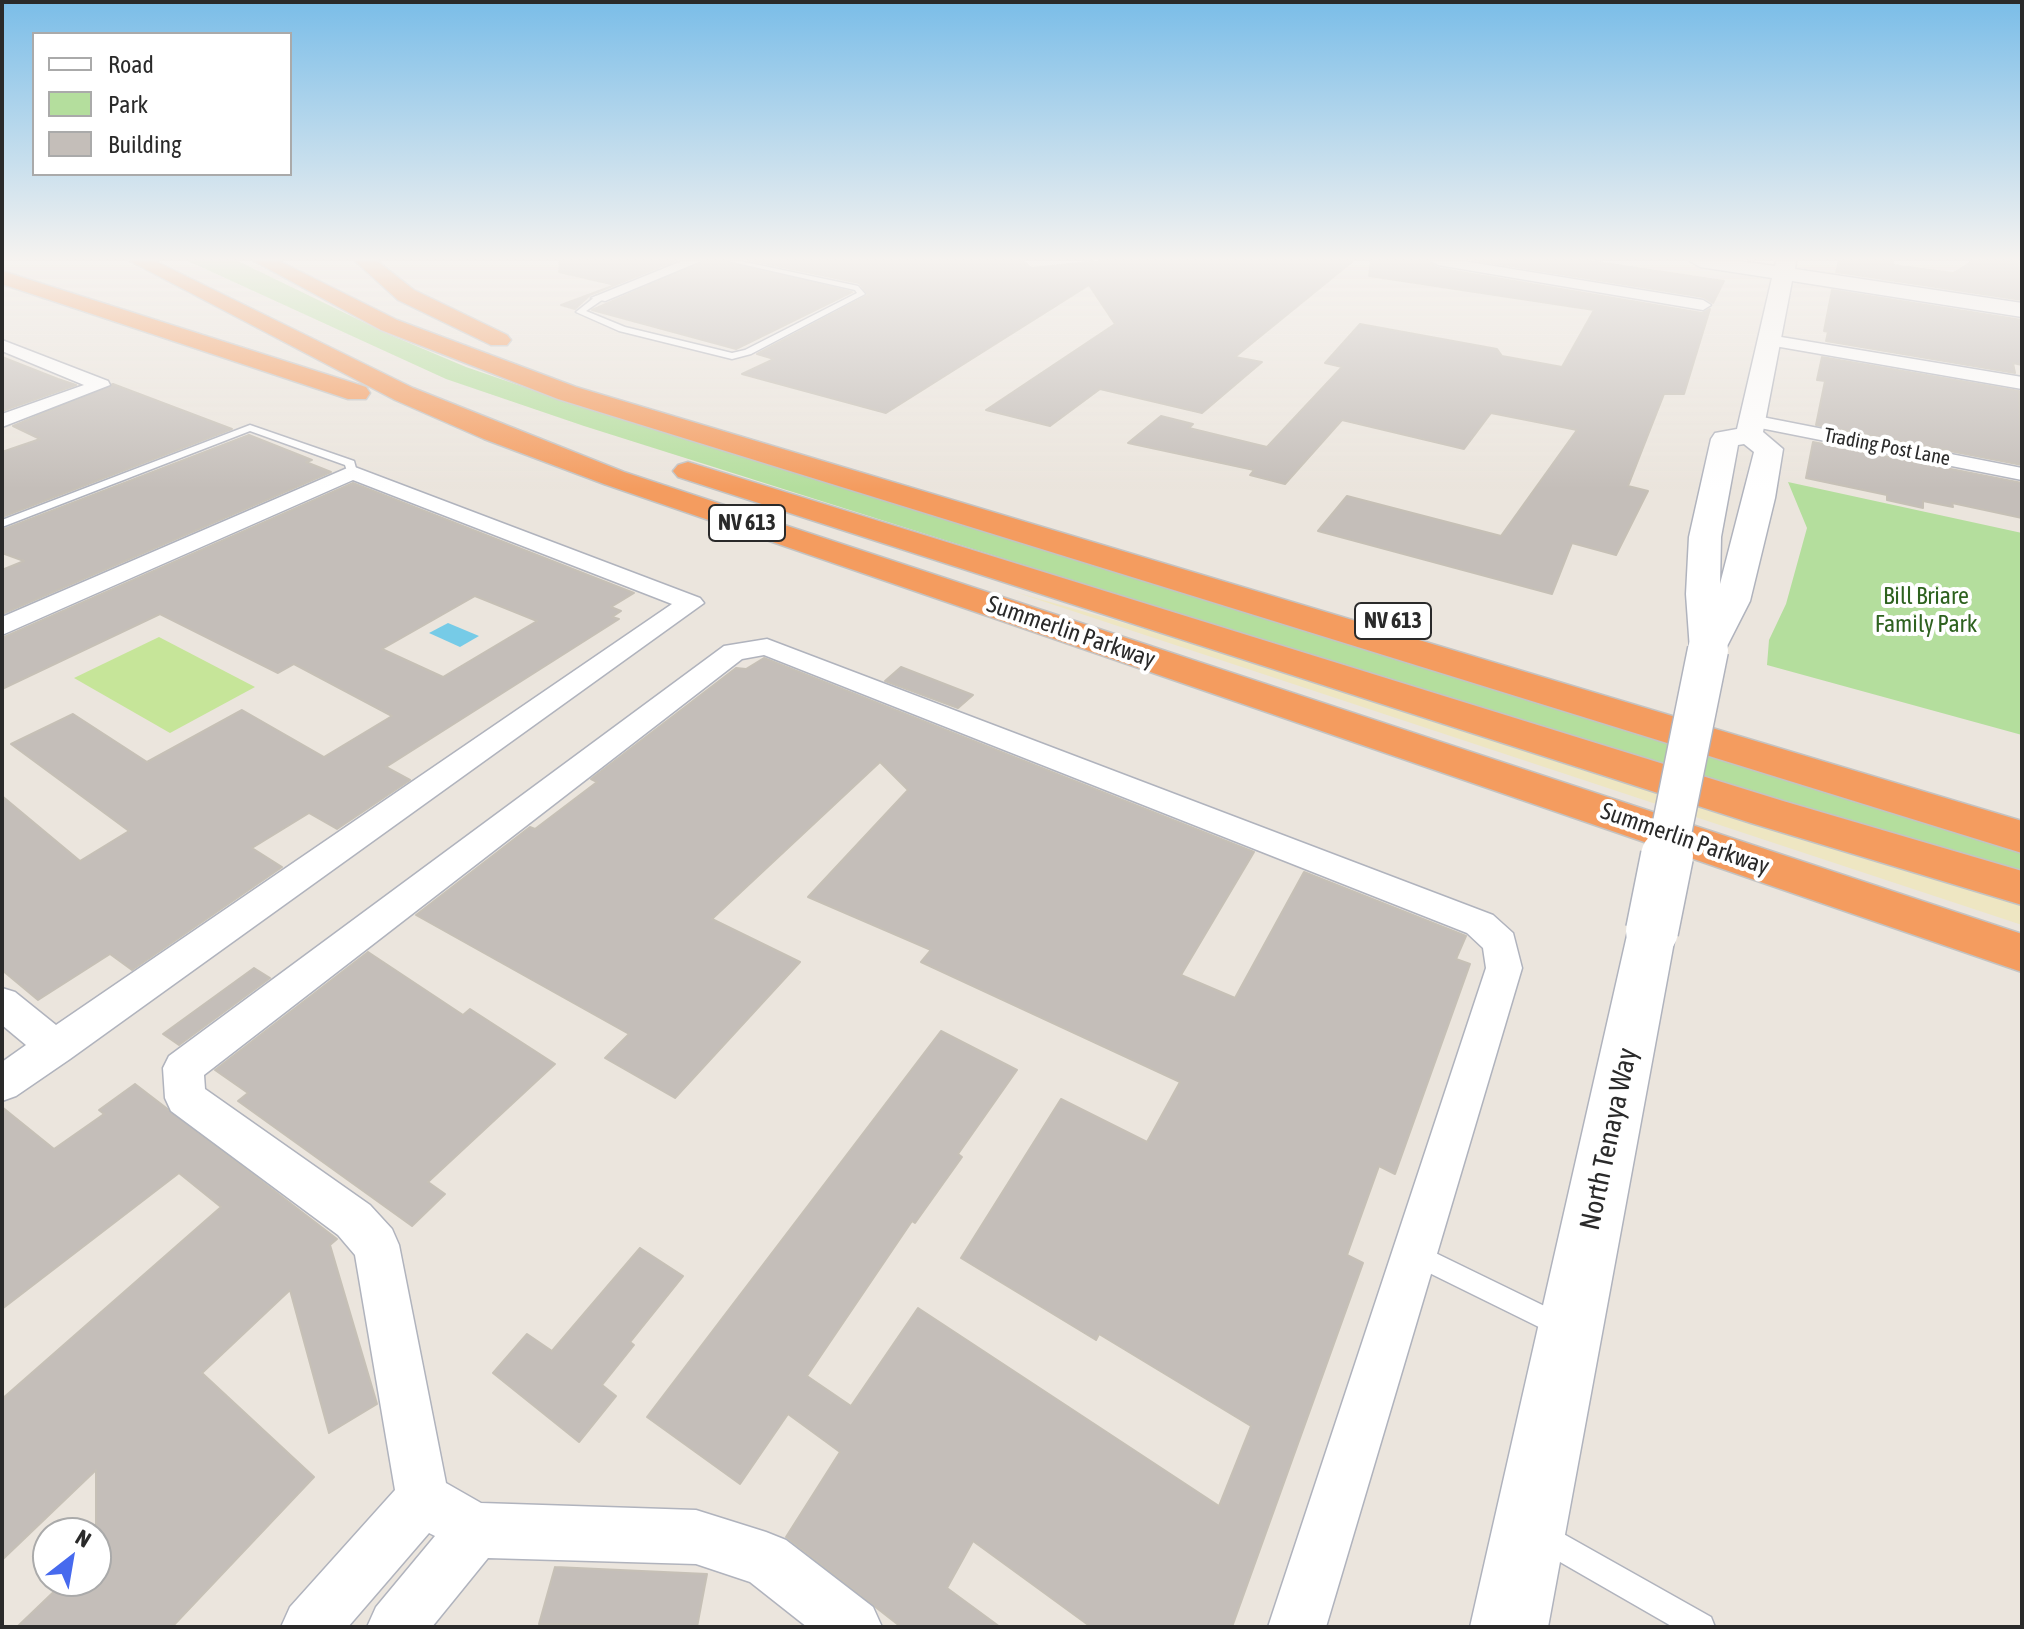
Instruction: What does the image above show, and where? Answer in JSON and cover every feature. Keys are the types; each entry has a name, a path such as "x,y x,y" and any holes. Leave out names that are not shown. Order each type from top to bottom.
{"highway":[{"path":"181,337 315,382 474,424"},
{"name":"Summerlin Parkway","path":"289,337 474,424 614,478 2022,953"},
{"path":"418,337 596,402 2022,837"},
{"name":"NV 613","path":"461,337 577,378 2022,806"},
{"path":"492,337 577,378"},
{"path":"301,343 620,450"},
{"path":"665,464 1754,807 2022,888"},
{"path":"1800,878 2022,965"}],"main road":[{"path":"1725,590 1726,543 1734,501 1725,492 1714,489 1742,431 1770,337"},
{"name":"North Tenaya Way","path":"1509,1627 1708,650 1725,590 1760,498 1769,449 1742,431"}],"street":[{"path":"1769,340 2022,383"},
{"path":"2,345 101,385 98,389 2,421"},
{"name":"Trading Post Lane","path":"1742,431 2022,474"},
{"path":"2,627 352,472 691,603 2,1084"},
{"path":"853,1627 766,1560 696,1537 475,1530 423,1499 376,1245 354,1220 185,1098 183,1068 734,652 767,647 1480,924 1500,943 1504,968 1297,1627"},
{"path":"2,1003 56,1047"},
{"path":"310,1627 423,1499"},
{"path":"396,1627 475,1530"}],"lane":[{"path":"655,337 732,356 748,352 777,337"},
{"path":"2,524 250,428 350,463 352,472"},
{"path":"1414,1253 1570,1331"},
{"path":"1529,1528 1701,1627"}],"green space":[{"path":"354,337 395,337 466,367 582,407 2022,850 2022,874 1742,792 584,426 446,379"},
{"name":"Bill Briare Family Park","path":"1788,482 2022,533 2022,735 1767,665 1769,640 1786,604 1807,528"},
{"path":"159,637 255,687 170,733 74,678"}],"sand":[{"path":"1015,592 1198,644 2022,906 2022,925"}],"water":[{"path":"448,623 479,636 460,647 429,633"}],"building":[{"path":"692,337 760,337 736,349"},
{"path":"789,337 1006,337 886,413 742,374 774,359 757,354"},
{"path":"1095,337 1260,337 1235,357 1262,362 1202,413 1100,389 1050,426 986,410"},
{"path":"1348,337 1431,337 1497,349 1502,356 1562,367 1579,337 1701,337 1684,394 1664,394 1628,486 1648,491 1616,555 1572,543 1552,594 1318,531 1347,496 1501,536 1577,430 1491,413 1464,449 1342,420 1285,484 1250,475 1254,470 1128,443 1161,416 1193,424 1189,428 1267,447 1342,367 1325,363"},
{"path":"1827,337 2022,337 2022,365 2013,363 2015,373 1826,341"},
{"path":"2,357 58,379 76,385 2,411"},
{"path":"1822,357 2019,391 2022,465 1816,425 1825,381 1817,380"},
{"path":"113,384 232,429 2,517 2,452 40,439 13,426"},
{"path":"249,435 312,460 306,462 331,472 2,614 2,570 24,561 2,553 2,530"},
{"path":"1813,442 2022,483 2022,518 1952,503 1953,507 1923,501 1923,508 1887,500 1887,495 1806,478"},
{"path":"353,483 634,593 611,607 621,611 612,617 619,619 386,767 410,780 337,829 309,813 252,848 282,867 132,970 110,954 38,1000 2,970 2,796 80,861 129,831 11,744 73,714 147,762 242,710 324,757 392,716 294,664 278,673 160,614 2,689 2,638","holes":["475,596 537,621 443,677 382,649"]},
{"path":"764,658 1254,852 1181,975 1235,998 1304,872 1466,936 1456,959 1470,964 1395,1174 1379,1166 1347,1255 1363,1263 1232,1627 1091,1627 973,1541 947,1588 1000,1627 901,1627 786,1537 840,1452 788,1414 740,1484 647,1417 941,1031 1017,1070 958,1154 962,1157 915,1223 912,1221 807,1376 851,1406 918,1308 1219,1506 1251,1426 1099,1334 1096,1340 961,1258 1061,1099 1147,1142 1180,1082 921,962 931,950 808,897 908,790 880,762 712,919 800,962 675,1098 605,1058 629,1034 416,915 530,827 535,829 597,782 591,779 736,668 746,669"},
{"path":"901,667 973,695 958,708 885,681"},
{"path":"368,952 463,1015 470,1009 555,1064 428,1182 445,1194 412,1226 238,1101 248,1093 215,1070"},
{"path":"254,968 270,978 179,1045 163,1034"},
{"path":"135,1084 337,1239 330,1245 377,1404 329,1433 290,1290 202,1373 314,1477 172,1627 17,1627 48,1597 112,1597 112,1517 96,1517 96,1470 47,1517 32,1517 32,1531 2,1560 2,1399 221,1207 179,1173 2,1309 2,1107 54,1149 104,1114 99,1110"},
{"path":"640,1248 683,1276 630,1342 634,1345 602,1385 616,1396 579,1442 493,1373 527,1334 552,1351"},
{"path":"555,1567 707,1574 697,1627 539,1624"}]}
